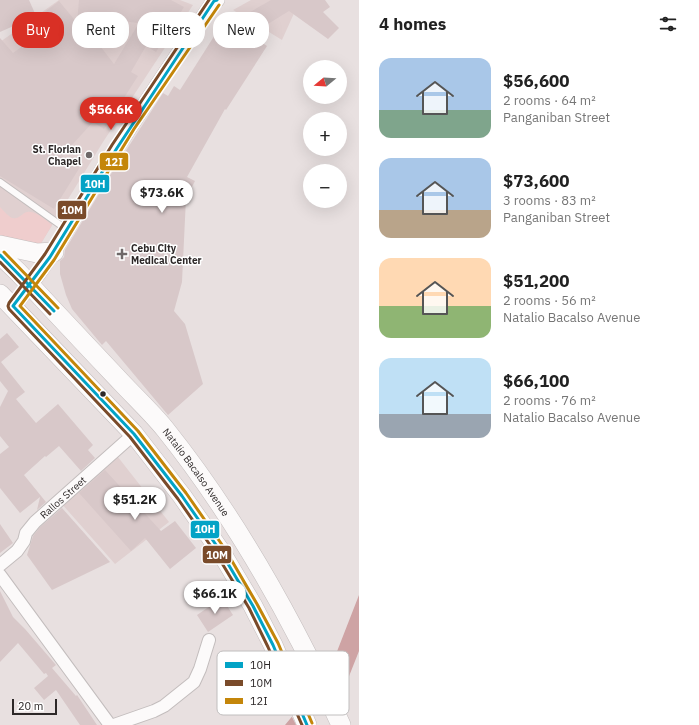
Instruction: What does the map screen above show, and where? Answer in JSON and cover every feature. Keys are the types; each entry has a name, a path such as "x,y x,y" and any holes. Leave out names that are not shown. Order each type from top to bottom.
{"main road":[{"path":"0,246 31,253 54,252"},
{"name":"Natalio Bacalso Avenue","path":"0,255 164,428 210,489 242,537 272,587 305,651"},
{"path":"6,300 134,434 182,496 221,552 253,606 276,651"},
{"path":"303,715 308,725"}],"street":[{"path":"6,300 30,286 54,252 66,228 139,111 214,2 217,0"},
{"name":"Rallos Street","path":"0,566 17,551 24,541 26,533 35,522 134,434"},
{"path":"0,575 110,725"},
{"path":"114,725 164,706 194,682 200,669 208,640"}],"lane":[{"path":"0,182 66,228"}],"shaded area":[{"path":"59,0 180,0 193,5 188,12 137,12 137,48 165,48 103,142 40,245 0,237 0,42 12,33 12,48 64,48 64,12 42,12"},
{"path":"251,0 300,0 282,40 269,32 269,12 236,12 233,10"},
{"path":"0,207 12,218 17,218 27,212 33,212 52,225 40,245 0,237"},
{"path":"114,452 169,522 115,564 61,503"},
{"path":"359,595 359,651 349,676 349,651 337,651"},
{"path":"293,715 326,715 318,725 285,725"}],"pier":[{"path":"291,715 329,715 321,725 296,725"}],"building":[{"path":"0,0 29,0 34,12 12,12 12,27 0,32"},
{"path":"79,0 171,0 184,7 181,12 137,12 137,23 129,22 129,12 78,12"},
{"name":"Cebu City Medical Center","path":"271,0 325,0 330,7 323,12 339,28 328,39 289,11 269,23 269,12 250,12"},
{"path":"59,1 72,17 72,48 102,48 114,64 124,48 129,48 129,39 137,26 137,48 145,48 131,72 138,76 104,129 93,122 62,156 80,167 54,209 0,176 0,38 13,53 20,48 64,48 64,12 45,12"},
{"name":"Cebu City Medical Center","path":"213,38 213,48 266,48 226,110 225,109 187,177 195,181 186,198 182,282 174,311 185,324 203,384 168,415 106,341 102,345 72,309 60,274 60,261 64,257 65,250 111,174 163,93 168,96 174,86 180,90"},
{"path":"149,48 158,48 156,52"},
{"path":"7,333 19,347 1,362 25,392 16,399 36,423 58,404 93,445 88,450 95,458 81,471 59,446 46,457 45,456 24,475 46,502 37,510 40,497 20,513 0,488 0,454 9,447 0,436 0,407 8,391 0,381 0,339"},
{"path":"105,470 161,531 175,521 196,548 170,569 145,538 131,551 79,493"},
{"path":"62,508 110,562 52,590 27,555 33,536 40,527"},
{"path":"0,524 13,543 0,553"},
{"path":"0,591 13,617 56,665 52,668 76,696 77,695 97,725 80,725 56,690 44,700 34,688 48,676 46,673 44,674 18,643 0,662"},
{"path":"222,598 233,615 208,632 197,615"}],"transit line":[{"name":"10M","path":"209,0 112,145 45,254 8,306 9,309 130,437 178,499 217,555 249,608 270,651"},
{"name":"10H","path":"217,0 214,1 117,148 50,257 13,306 134,434 182,496 221,552 253,606 276,651"},
{"name":"12I","path":"219,5 134,129 54,260 20,306 138,431 186,493 225,549 257,604 281,651"},
{"name":"12I","path":"4,252 58,308"},
{"name":"10H","path":"0,255 54,311"},
{"name":"10M","path":"0,262 50,314"},
{"name":"10M","path":"298,715 302,725"},
{"name":"10H","path":"303,715 307,725"},
{"name":"12I","path":"309,715 312,723"}],"place":[{"name":"St. Florian Chapel","path":"89,155"},
{"name":"Cebu City Medical Center","path":"122,254"}]}
